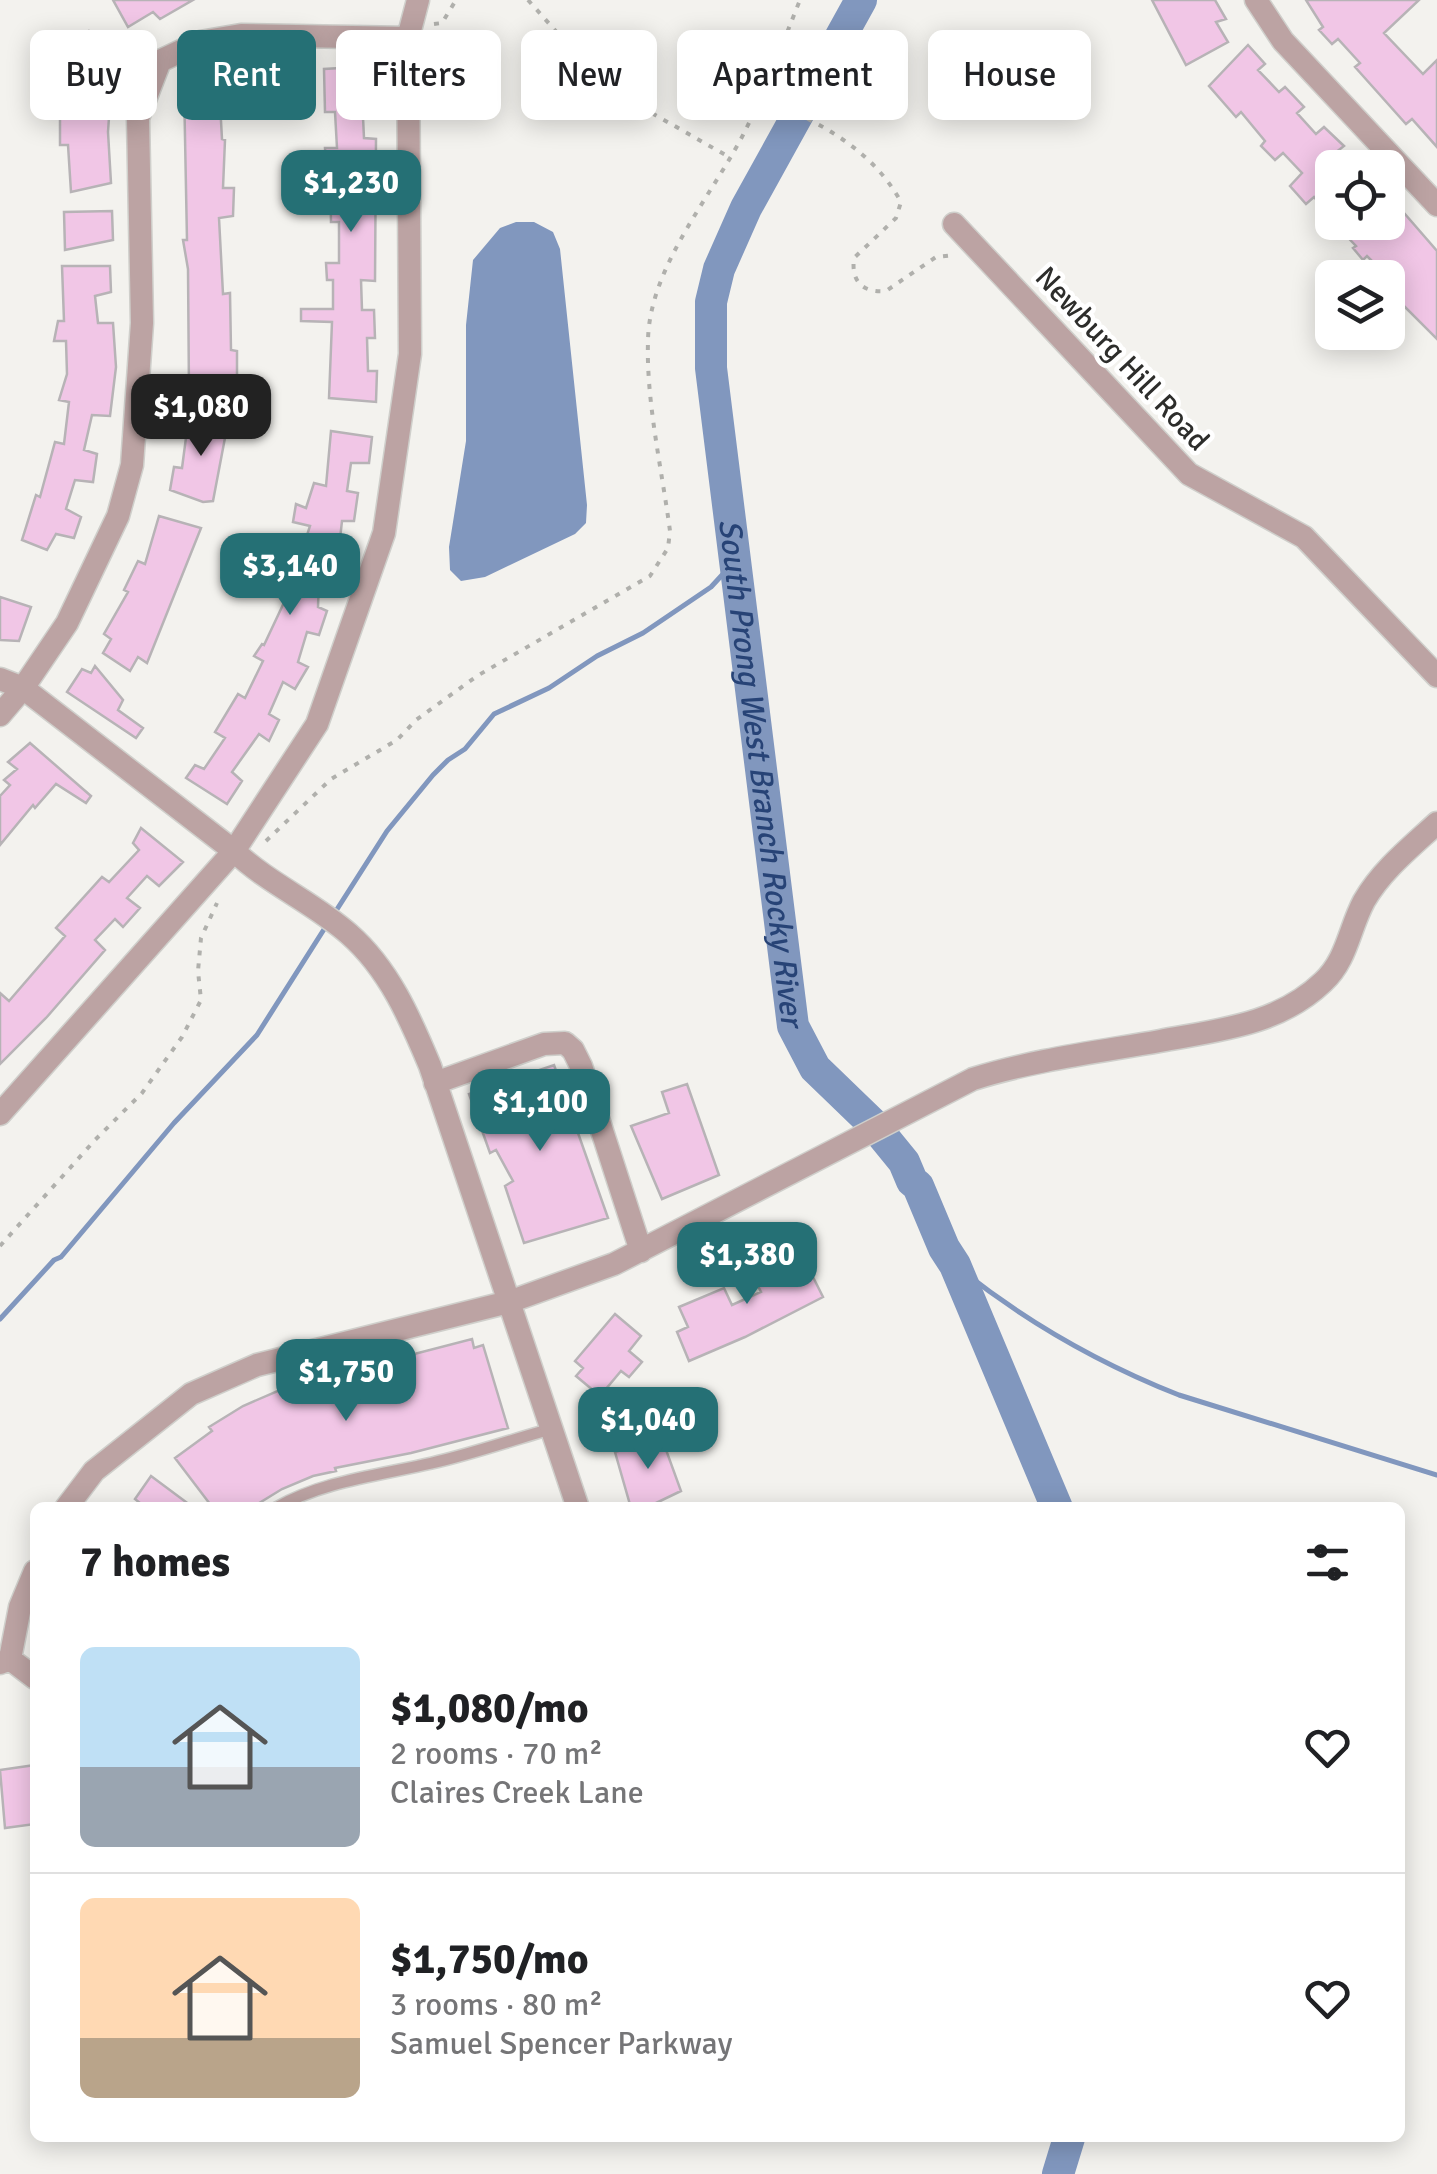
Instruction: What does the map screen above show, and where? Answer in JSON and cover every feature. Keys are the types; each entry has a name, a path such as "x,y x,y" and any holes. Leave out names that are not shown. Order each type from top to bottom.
{"street":[{"path":"410,30 418,0"},
{"path":"1256,0 1283,41 1437,206"},
{"path":"0,715 24,688 73,610 118,516 132,465 142,323 138,118 160,60 200,42 241,35 336,37"},
{"path":"0,1114 240,857 317,724 384,533 410,354 409,120"},
{"name":"Newburg Hill Road","path":"954,224 1189,474 1304,536 1432,661"},
{"path":"0,679 24,688 240,857 347,932 372,957 411,1019 436,1082 576,1502"},
{"path":"71,1502 94,1471 191,1394 257,1365 509,1302 641,1251 954,1086 992,1073 1234,1028 1283,1011 1313,992 1334,971 1346,951 1359,911 1380,877 1437,823"},
{"path":"436,1082 544,1044 565,1043 581,1066 641,1251"},
{"path":"30,1583 5,1661 30,1675"}],"lane":[{"path":"286,1502 328,1487 446,1460 551,1428"}],"path":[{"path":"431,24 442,24 456,0"},
{"path":"528,0 586,65 650,112 729,157"},
{"path":"788,30 800,0"},
{"path":"240,857 331,779 396,740 416,720 477,676 633,589 660,564 668,548 670,531 650,378 648,339 653,306 674,254 748,120"},
{"path":"812,120 855,148 901,202 896,218 854,258 854,277 860,286 886,291 936,257 988,260"},
{"path":"0,1246 142,1093 182,1037 201,1000 201,938 221,896"}],"water":[{"path":"516,222 534,222 553,232 560,249 586,523 575,534 485,577 461,581 450,570 449,547 466,441 466,325 473,260 500,228"}],"building":[{"path":"113,0 193,0 160,19 153,12 128,27"},
{"path":"1152,0 1215,0 1226,19 1216,22 1228,42 1186,65"},
{"path":"1306,0 1419,0 1384,33 1423,74 1437,60 1437,147 1412,119 1406,124 1355,67 1360,63 1338,39 1332,44 1319,30 1323,27"},
{"path":"1248,45 1265,64 1258,70 1279,92 1285,87 1304,107 1297,113 1316,134 1324,127 1344,146 1339,150 1315,150 1315,198 1306,204 1290,186 1302,173 1283,153 1275,160 1261,146 1265,141 1241,112 1236,117 1209,86"},
{"path":"336,68 336,120 363,120 364,138 376,139 375,281 361,280 362,310 374,310 375,338 367,338 368,371 377,371 376,402 329,398 332,322 301,321 301,309 333,309 333,280 327,280 326,263 339,263 339,222 331,222 330,168 326,168 325,148 337,148 335,112 325,112 324,69"},
{"path":"60,120 109,120 111,183 71,192 68,145 60,145"},
{"path":"185,120 221,120 225,140 223,188 234,188 233,216 219,218 223,294 230,293 231,350 237,351 237,394 189,392 188,269 183,240 187,240"},
{"path":"112,211 113,240 65,250 64,212"},
{"path":"1405,214 1437,251 1437,339 1405,307 1405,260 1371,260 1367,256 1363,260 1353,248 1356,246 1350,240 1405,240"},
{"path":"62,266 110,266 111,292 95,296 98,323 113,323 116,367 110,416 92,415 84,450 97,454 93,482 75,480 66,509 81,517 74,538 56,534 47,550 22,540 36,495 40,497 55,442 64,444 69,402 59,400 67,374 66,341 54,341 58,321 64,321"},
{"path":"189,415 228,422 213,501 203,502 170,490 174,467 182,468"},
{"path":"331,431 372,437 369,463 351,463 347,491 358,493 354,521 342,521 335,583 319,579 318,607 327,611 319,635 307,632 298,662 308,667 295,689 283,682 269,714 279,720 269,741 259,734 232,772 242,781 227,804 186,778 195,765 204,769 225,738 215,732 238,694 245,698 263,661 254,656 264,645 288,594 310,526 293,522 296,504 306,508 314,483 326,486"},
{"path":"159,516 201,528 147,663 138,657 130,671 103,653 111,639 104,634 128,592 124,590 138,561 145,564"},
{"path":"0,597 31,607 19,641 0,640"},
{"path":"95,666 123,700 118,710 143,728 136,738 67,692 82,669 91,673"},
{"path":"30,743 91,796 86,803 56,784 0,845 0,796 10,785 4,780 17,769 8,762"},
{"path":"141,828 183,862 159,886 147,876 127,898 140,908 123,927 115,919 95,940 105,950 0,1064 0,993 9,1001 65,936 56,928 102,877 109,882 139,850 133,843"},
{"path":"554,1065 608,1218 524,1243 505,1186 513,1181 496,1150 490,1153 469,1094"},
{"path":"687,1084 719,1175 662,1199 631,1126 669,1113 662,1092"},
{"path":"792,1249 806,1279 812,1275 823,1297 689,1361 677,1332 688,1327 679,1307 724,1288 732,1305 761,1292 750,1270"},
{"path":"615,1314 641,1336 629,1351 642,1362 629,1377 621,1371 600,1396 576,1376 583,1368 575,1361"},
{"path":"472,1339 474,1348 483,1345 508,1428 335,1468 336,1471 313,1476 261,1502 208,1502 175,1458 212,1431 209,1427 243,1406 287,1387"},
{"path":"656,1430 661,1436 681,1491 658,1502 629,1502 615,1452 643,1443 641,1436"},
{"path":"151,1476 186,1502 139,1502 135,1499"},
{"path":"30,1766 30,1825 5,1828 0,1770"}],"waterway":[{"name":"South Prong West Branch Rocky River","path":"861,0 746,208 719,269 711,302 711,368 793,1026 815,1068 873,1124 918,1186 1054,1502"},
{"path":"334,914 387,831 433,775 465,749 494,714 549,688 597,656 643,633 711,587 735,561"},
{"path":"0,1319 61,1257 174,1123 257,1035 328,923"},
{"path":"955,1265 1034,1322 1149,1382 1179,1395 1437,1475"},
{"name":"South Prong West Branch Rocky River","path":"1058,2174 1068,2142"}]}
